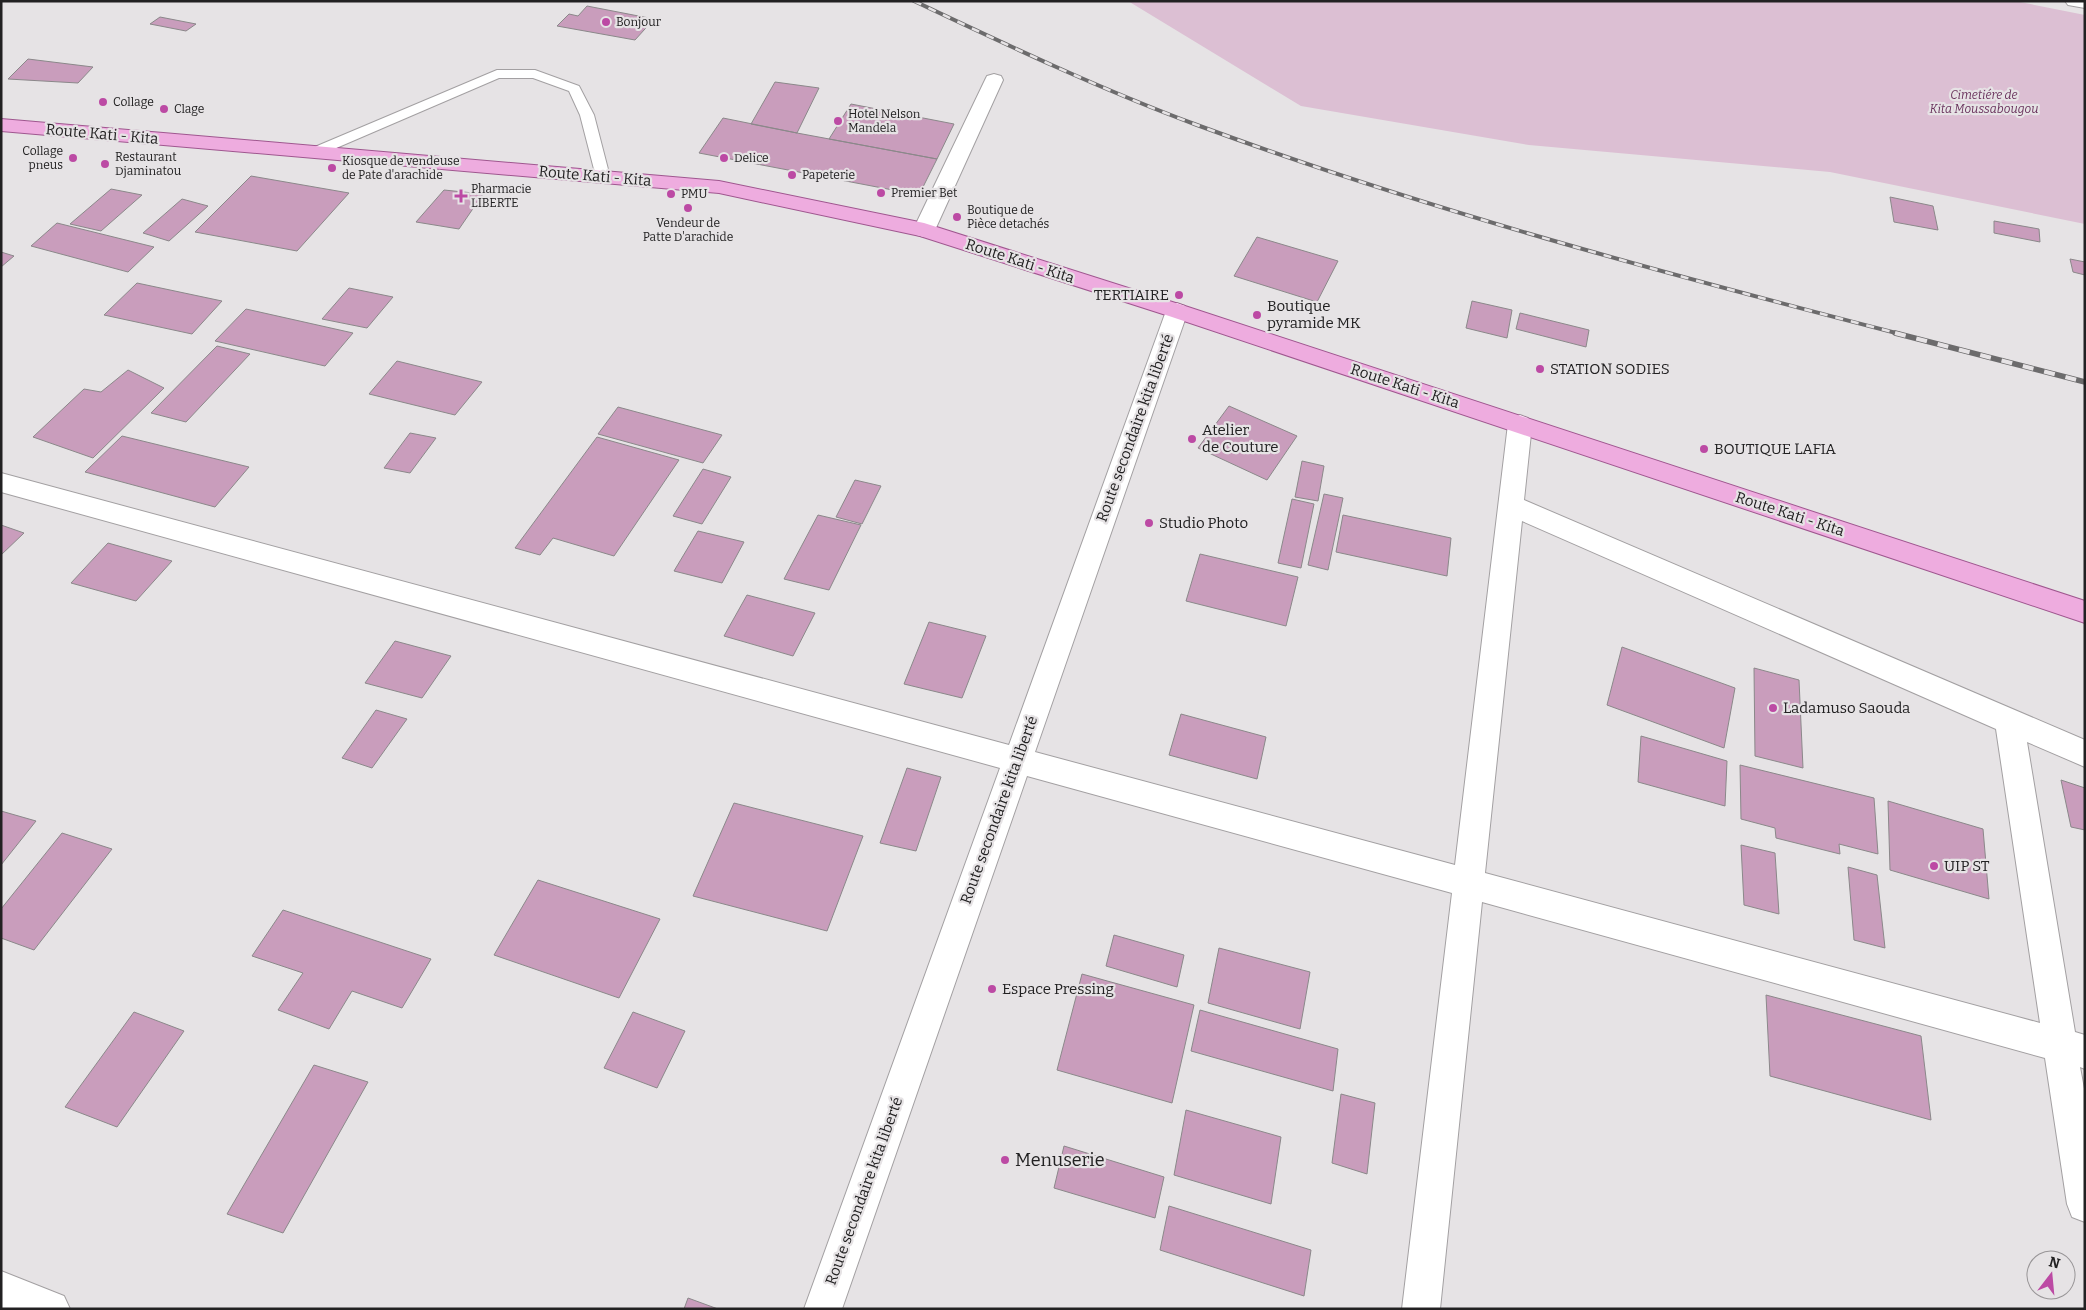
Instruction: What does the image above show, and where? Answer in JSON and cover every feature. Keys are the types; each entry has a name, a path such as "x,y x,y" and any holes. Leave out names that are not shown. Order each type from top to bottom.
{"main road":[{"name":"Route Kati - Kita","path":"1,125 719,187 924,230 1177,311 2085,612"}],"street":[{"path":"2074,1 2085,3"},
{"path":"924,230 994,80"},
{"name":"Route secondaire kita liberté","path":"823,1309 1177,311"},
{"path":"1421,1309 1520,424"},
{"path":"1,482 2072,1049"},
{"path":"1511,504 2085,754"},
{"path":"2008,721 2072,1049 2085,1204"},
{"path":"1,1289 51,1309"}],"lane":[{"path":"315,152 497,74 535,74 574,89 587,114 603,177"}],"green space":[{"name":"Cimetiére de Kita Moussabougou","path":"1128,1 2015,1 2085,15 2085,224 1830,172 1529,145 1301,106"}],"building":[{"name":"Bonjour","path":"587,6 654,19 635,40 557,26 569,14 578,16"},
{"path":"160,17 196,24 186,31 150,24"},
{"path":"28,59 93,67 78,83 8,79"},
{"path":"775,82 819,88 797,133 751,124"},
{"path":"851,104 954,124 937,159 829,139"},
{"path":"723,118 937,159 919,195 699,153"},
{"path":"251,176 349,193 297,251 195,232"},
{"path":"111,189 142,195 101,231 70,224"},
{"path":"444,190 483,194 459,229 416,222"},
{"path":"1890,197 1933,206 1938,230 1894,222"},
{"path":"182,199 208,206 169,241 143,233"},
{"path":"1994,221 2039,229 2040,242 1994,233"},
{"path":"57,223 154,247 128,272 31,246"},
{"path":"1257,237 1338,261 1317,302 1234,276"},
{"path":"1,252 14,256 1,267"},
{"path":"2070,259 2085,262 2085,275 2073,272"},
{"path":"137,283 222,301 192,334 104,315"},
{"path":"349,288 393,297 367,328 322,319"},
{"path":"1472,301 1512,310 1507,338 1466,328"},
{"path":"246,309 353,333 325,366 215,341"},
{"path":"1520,313 1589,330 1586,347 1516,329"},
{"path":"217,346 250,354 186,422 151,413"},
{"path":"397,361 482,382 455,415 369,394"},
{"path":"128,370 164,388 93,458 33,437 84,389 101,392"},
{"path":"1229,406 1297,436 1267,480 1198,448"},
{"path":"618,407 722,435 703,463 598,434"},
{"path":"410,433 436,438 410,473 384,468"},
{"path":"122,436 249,467 215,507 85,472"},
{"path":"597,437 679,460 614,556 553,538 540,555 515,548"},
{"path":"1302,461 1324,466 1318,501 1295,497"},
{"path":"703,469 731,477 702,524 673,516"},
{"path":"855,480 881,486 862,524 836,517"},
{"path":"1324,494 1343,498 1328,570 1308,565"},
{"path":"1292,499 1314,504 1301,568 1278,563"},
{"path":"818,515 861,525 829,590 784,579"},
{"path":"1343,515 1451,538 1447,576 1336,552"},
{"path":"1,525 24,533 1,555"},
{"path":"698,531 744,542 722,583 674,571"},
{"path":"108,543 172,561 136,601 71,583"},
{"path":"1200,554 1298,577 1286,626 1186,601"},
{"path":"747,595 815,613 793,656 724,636"},
{"path":"929,622 986,636 962,698 904,684"},
{"path":"395,641 451,656 422,698 365,683"},
{"path":"1622,647 1735,688 1724,748 1607,705"},
{"path":"1754,668 1799,680 1803,768 1755,756"},
{"path":"376,710 407,719 372,768 342,758"},
{"path":"1181,714 1266,737 1257,779 1169,755"},
{"path":"1641,736 1727,761 1725,806 1638,782"},
{"path":"1740,765 1874,798 1878,854 1839,844 1840,854 1776,838 1775,828 1741,819"},
{"path":"907,768 941,777 916,851 880,843"},
{"path":"2061,780 2085,788 2085,830 2071,827"},
{"path":"1888,801 1983,829 1989,899 1890,870"},
{"path":"734,803 863,836 827,931 693,896"},
{"path":"1,811 36,821 1,865"},
{"path":"62,833 112,849 34,950 1,938 1,909"},
{"path":"1741,845 1775,853 1779,914 1744,905"},
{"path":"1848,867 1877,875 1885,948 1854,940"},
{"path":"538,880 660,919 619,998 494,955"},
{"path":"283,910 431,959 402,1008 352,991 329,1029 278,1010 303,973 252,956"},
{"path":"1114,935 1184,955 1177,987 1106,966"},
{"path":"1219,948 1310,972 1300,1029 1208,1003"},
{"path":"1082,974 1194,1005 1172,1103 1057,1070"},
{"path":"1766,995 1921,1036 1931,1120 1770,1076"},
{"path":"1200,1010 1338,1049 1333,1091 1191,1051"},
{"path":"134,1012 184,1031 117,1127 65,1107"},
{"path":"633,1012 685,1031 657,1088 604,1068"},
{"path":"314,1065 368,1082 283,1233 227,1214"},
{"path":"1341,1094 1375,1103 1367,1174 1332,1163"},
{"path":"1186,1110 1281,1137 1271,1204 1174,1175"},
{"path":"1064,1146 1164,1177 1155,1218 1054,1188"},
{"path":"1169,1206 1311,1250 1304,1296 1160,1250"},
{"path":"688,1298 718,1309 684,1309"}],"railway":[{"path":"914,1 1089,82 1197,125 1284,156 1371,185 1546,238 1723,288 1900,334"},
{"path":"1895,333 2085,382"}],"place":[{"name":"Bonjour","path":"606,22"},
{"name":"Collage","path":"103,102"},
{"name":"Clage","path":"164,109"},
{"name":"Hotel Nelson Mandela","path":"838,121"},
{"name":"Collage pneus","path":"73,158"},
{"name":"Delice","path":"724,158"},
{"name":"Restaurant Djaminatou","path":"105,164"},
{"name":"Kiosque de vendeuse de Pate d'arachide","path":"332,168"},
{"name":"Papeterie","path":"792,175"},
{"name":"Premier Bet","path":"881,193"},
{"name":"PMU","path":"671,194"},
{"name":"Pharmacie LIBERTE","path":"461,196"},
{"name":"Vendeur de Patte D'arachide","path":"688,208"},
{"name":"Boutique de Pièce detachés","path":"957,217"},
{"name":"TERTIAIRE","path":"1179,295"},
{"name":"Boutique pyramide MK","path":"1257,315"},
{"name":"STATION SODIES","path":"1540,369"},
{"name":"Atelier de Couture","path":"1192,439"},
{"name":"BOUTIQUE LAFIA","path":"1704,449"},
{"name":"Studio Photo","path":"1149,523"},
{"name":"Ladamuso Saouda","path":"1773,708"},
{"name":"UIP ST","path":"1934,866"},
{"name":"Espace Pressing","path":"992,989"},
{"name":"Menuserie","path":"1005,1160"}]}
